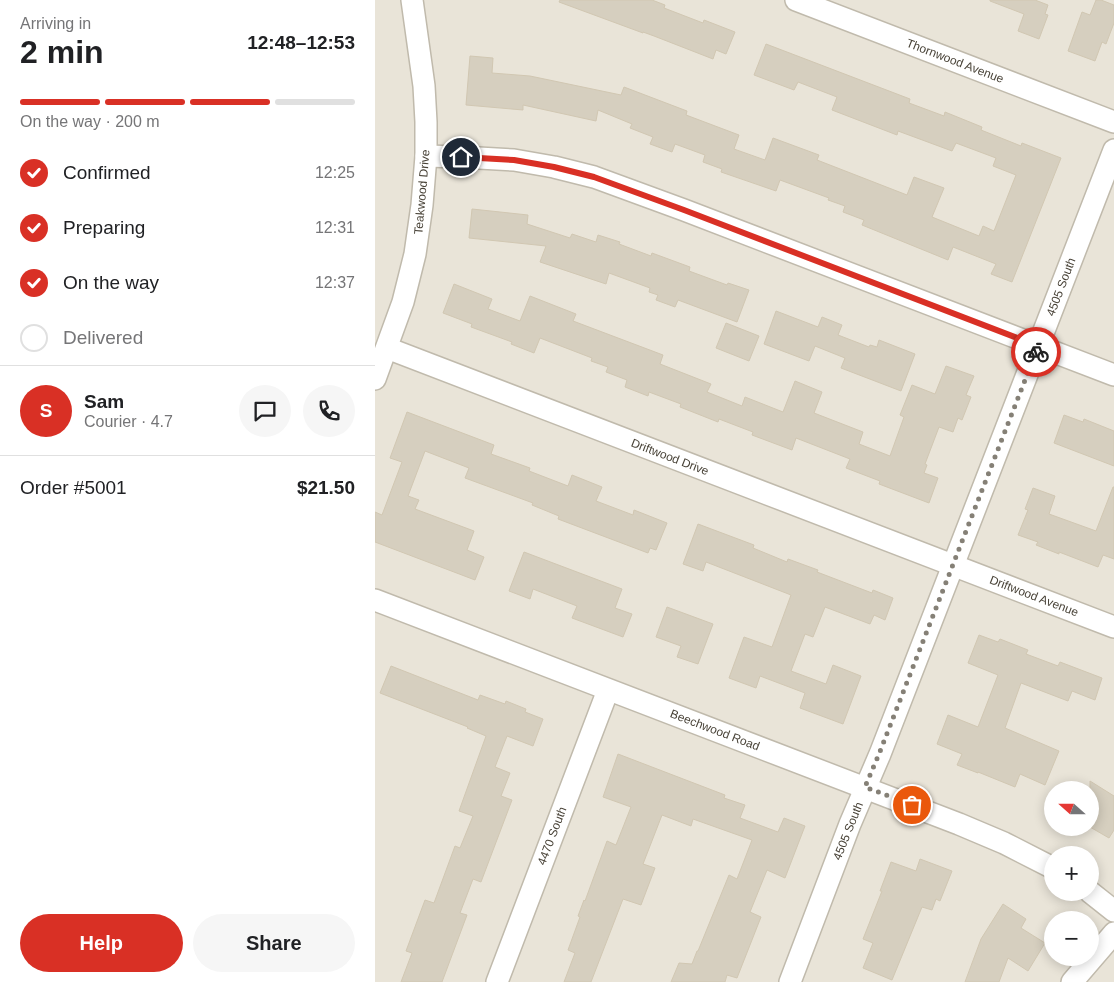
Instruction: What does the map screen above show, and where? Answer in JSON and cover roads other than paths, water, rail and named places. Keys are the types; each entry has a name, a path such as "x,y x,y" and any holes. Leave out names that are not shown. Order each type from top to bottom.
{"street":[{"name":"Teakwood Drive","path":"375,379 403,302 415,254 422,205 426,156 424,86 412,0"},
{"name":"Thornwood Avenue","path":"796,0 1114,122"},
{"name":"4505 South","path":"790,982 1114,150"},
{"path":"426,156 514,160 594,177 1114,375"},
{"name":"Driftwood Drive","path":"387,348 953,566"},
{"name":"Driftwood Avenue","path":"953,566 1114,627"},
{"name":"Beechwood Road","path":"375,600 865,787 1004,843 1044,863"},
{"name":"4470 South","path":"497,982 608,690"},
{"path":"1099,899 1114,911"},
{"path":"1072,982 1114,933"}]}
